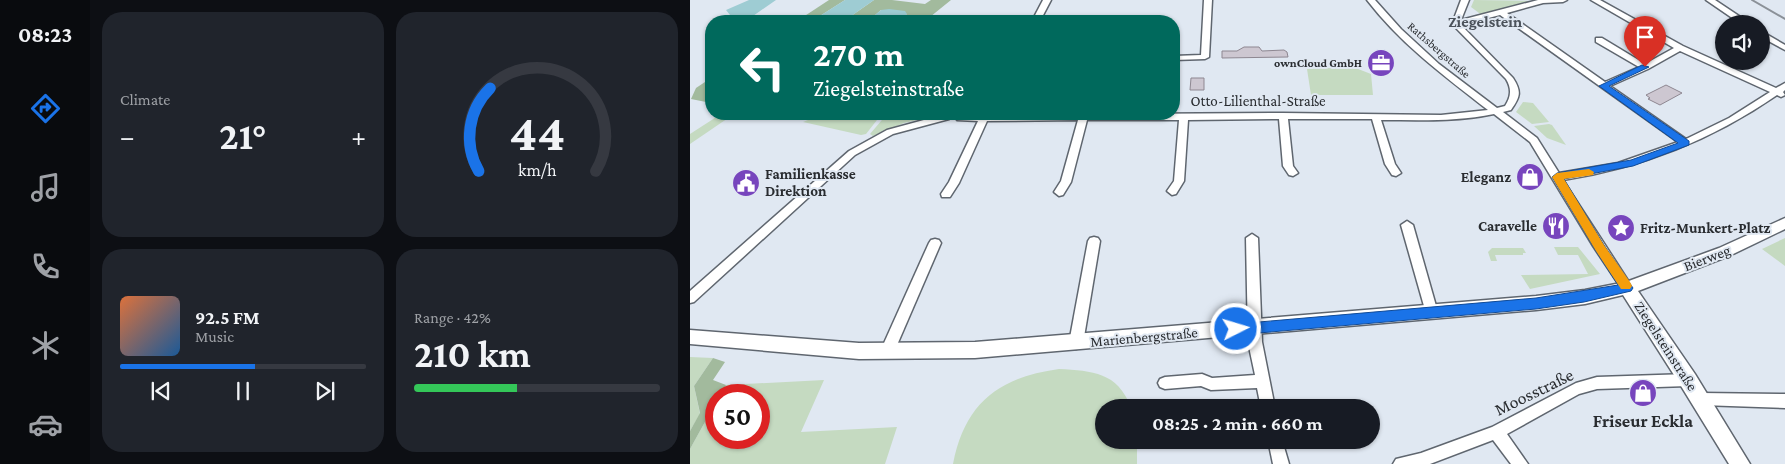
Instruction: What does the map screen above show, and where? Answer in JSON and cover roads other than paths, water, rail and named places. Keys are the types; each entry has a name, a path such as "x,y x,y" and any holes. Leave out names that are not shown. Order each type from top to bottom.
{"main road":[{"name":"Bierweg","path":"1627,288 1724,252 1785,223"},
{"name":"Marienbergstraße","path":"690,337 834,350 887,352 999,349 1558,301 1627,288"},
{"name":"Ziegelsteinstraße","path":"1627,288 1701,400 1740,464"}],"street":[{"path":"1039,15 1047,0"},
{"path":"1180,58 1205,57 1208,0"},
{"name":"Rathsbergstraße","path":"1371,0 1398,31 1422,54 1461,86 1497,111"},
{"path":"1534,0 1563,0"},
{"path":"1595,0 1680,48 1782,91"},
{"path":"1710,0 1733,15"},
{"path":"1472,8 1502,13 1543,1"},
{"path":"1456,24 1472,8"},
{"path":"1456,24 1472,8"},
{"path":"1502,13 1685,143"},
{"path":"1456,24 1501,68 1514,86 1515,98 1512,106 1497,111"},
{"path":"1770,39 1785,48"},
{"path":"1598,40 1645,67"},
{"path":"1603,86 1645,67 1680,48"},
{"path":"1557,177 1633,163 1685,143 1748,112 1782,91"},
{"name":"Otto-Lilienthal-Straße","path":"1180,117 1441,118 1497,111"},
{"name":"Ziegelsteinstraße","path":"1497,111 1534,140 1600,248 1627,288"},
{"path":"1283,116 1288,166 1293,173"},
{"path":"1172,191 1179,180 1184,117"},
{"path":"1376,117 1390,164 1396,173"},
{"path":"690,298 852,153 890,132 935,120"},
{"path":"946,194 954,184 983,120"},
{"path":"1059,192 1066,182 1082,120"},
{"path":"1407,225 1432,313"},
{"path":"1252,238 1255,342 1266,399"},
{"path":"1076,343 1094,241"},
{"path":"887,352 935,243"},
{"path":"1165,383 1202,380 1210,384 1262,381"},
{"name":"Moosstraße","path":"1401,464 1421,460 1496,432 1576,389 1597,383 1688,380"},
{"path":"1701,400 1785,401"},
{"path":"1496,432 1520,464"},
{"path":"1277,449 1281,464"}],"water":[{"path":"749,0 776,0 754,15 730,15 726,10"},
{"path":"845,0 874,0 853,15 821,15"},
{"path":"881,10 905,11 907,14 875,15"}],"railway":[{"path":"1752,0 1785,19"}],"place":[{"name":"ownCloud GmbH","path":"1381,63"},
{"name":"Eleganz","path":"1530,177"},
{"name":"Familienkasse Direktion","path":"746,183"},
{"name":"Caravelle","path":"1556,226"},
{"name":"Fritz-Munkert-Platz","path":"1621,228"},
{"name":"Friseur Eckla","path":"1643,393"}],"district":[{"name":"Ziegelstein","path":"1485,21"}]}
